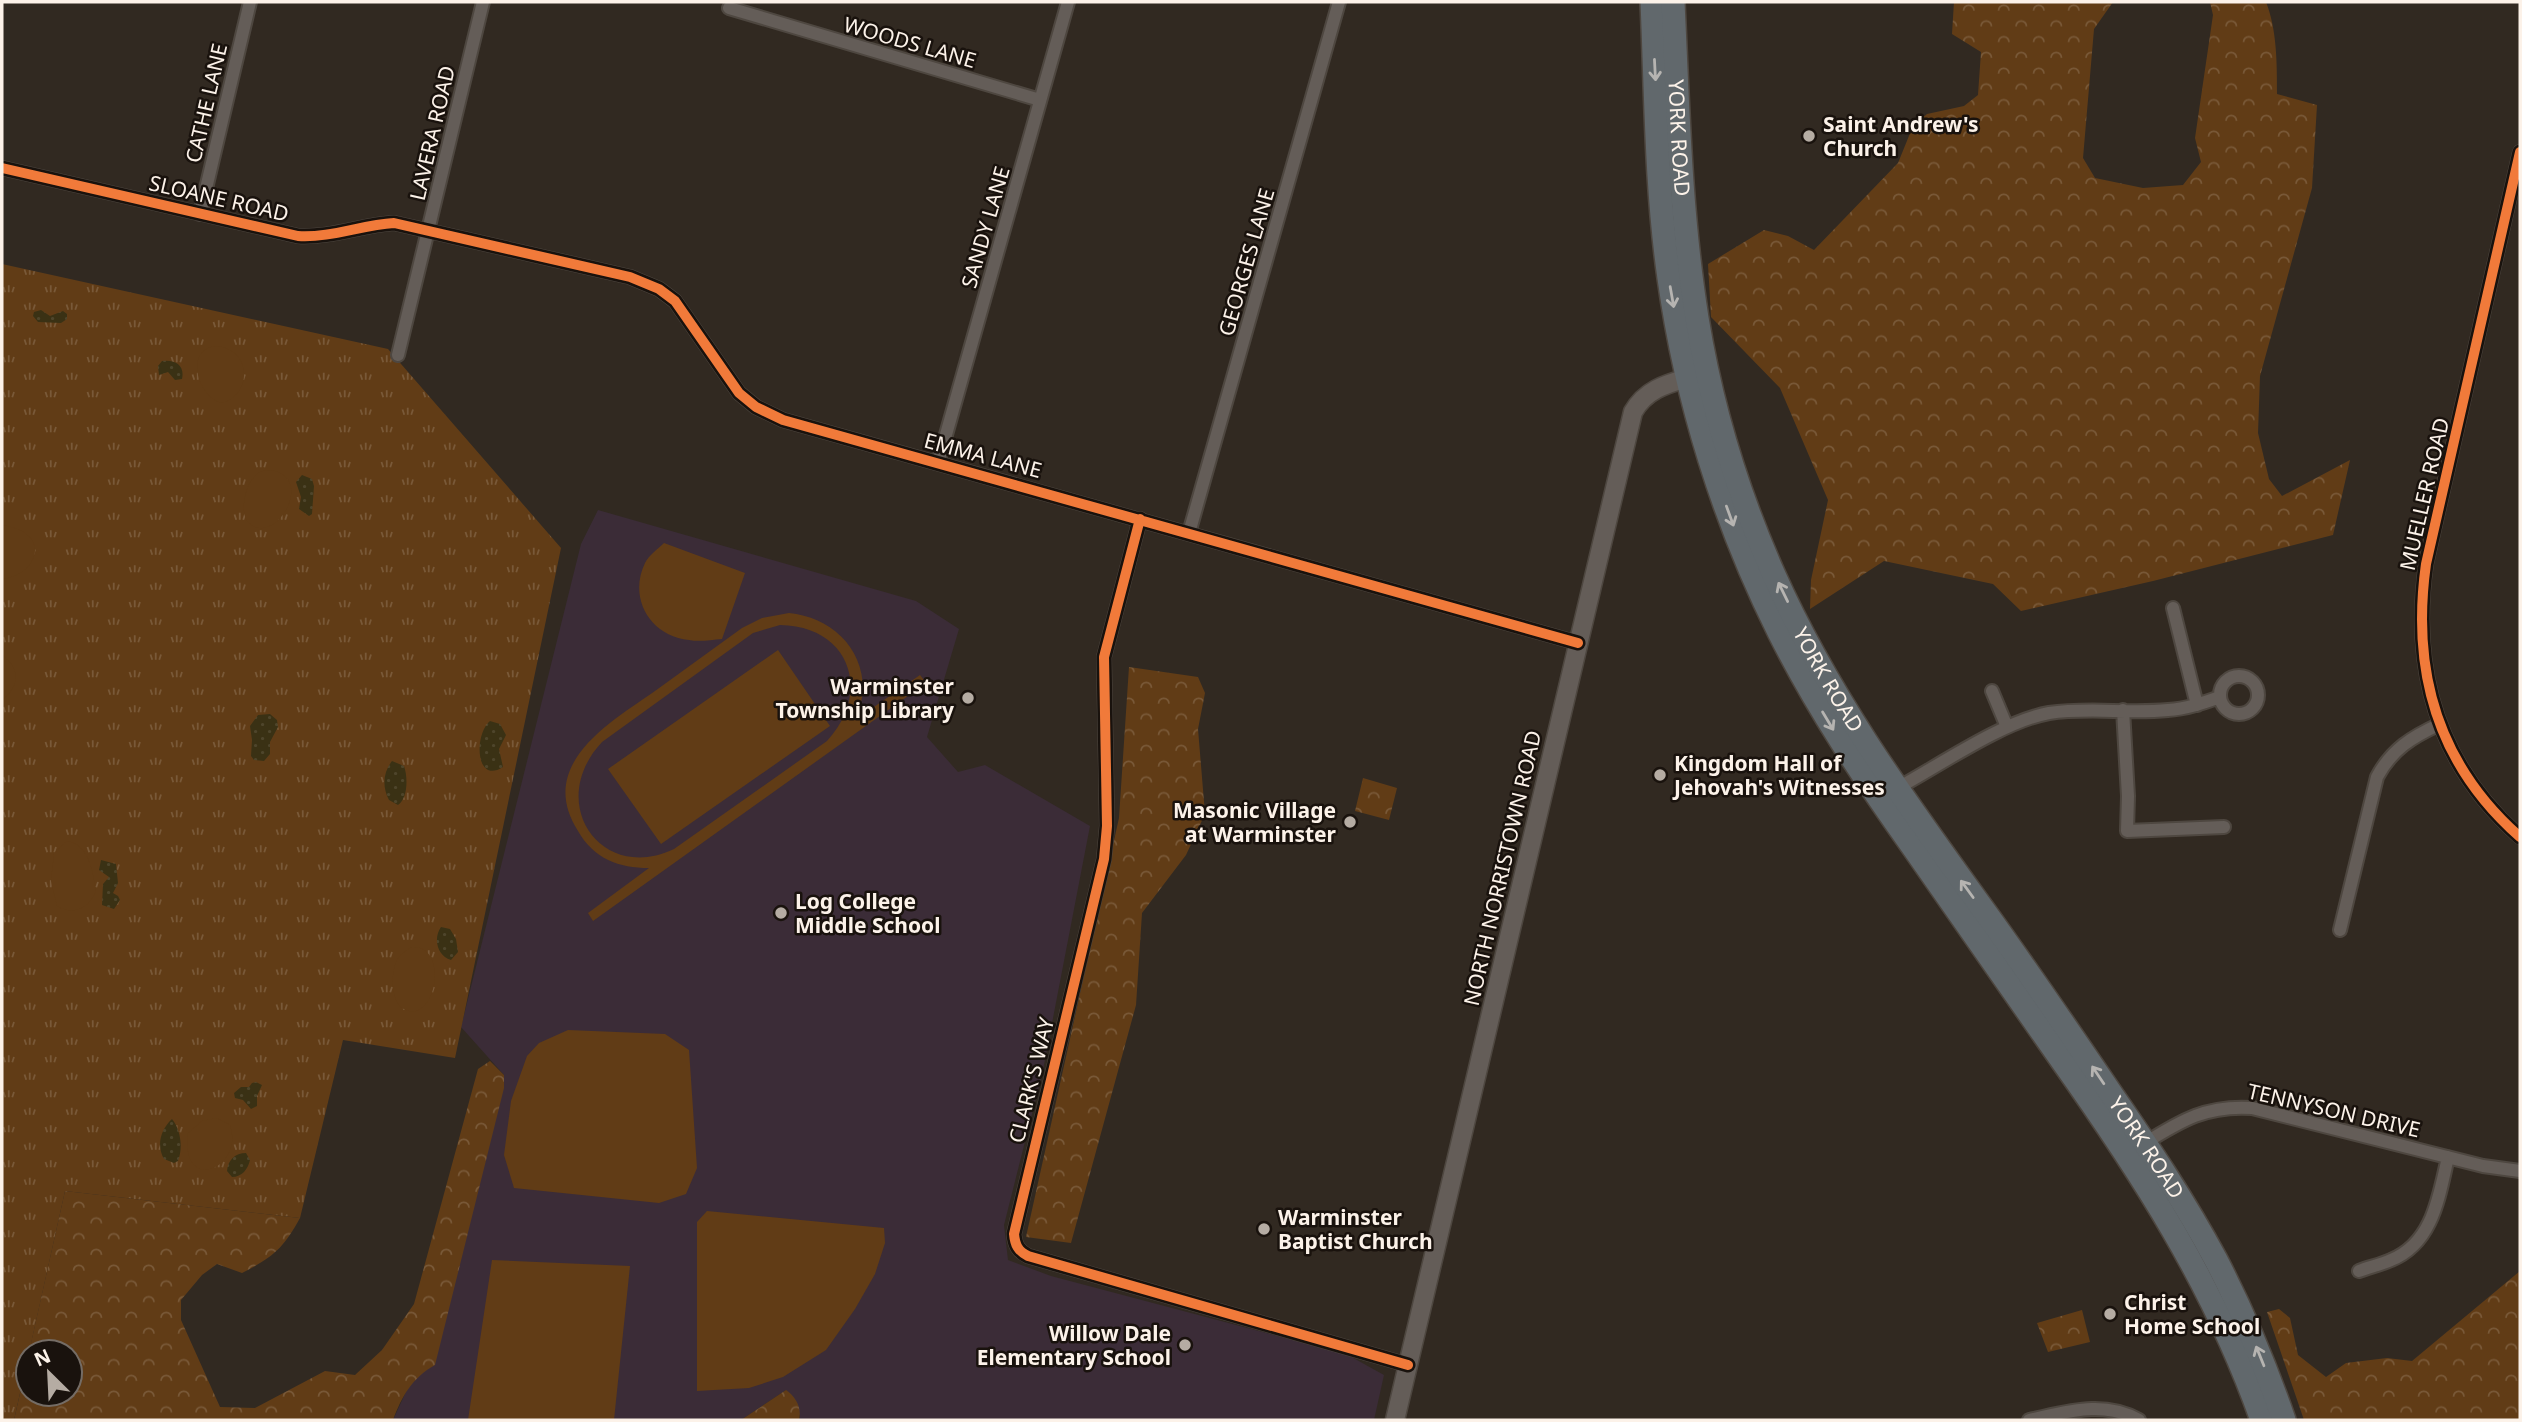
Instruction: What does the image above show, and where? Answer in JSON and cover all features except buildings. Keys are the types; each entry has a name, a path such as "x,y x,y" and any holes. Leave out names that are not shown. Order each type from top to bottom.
{"highway":[{"name":"YORK ROAD","path":"1652,2 1669,279 1698,375 1719,485 1756,583 1817,703 1888,793 2145,1143 2183,1202 2230,1287 2284,1420"},
{"name":"YORK ROAD","path":"1673,2 1686,231 1697,320 1698,375"},
{"name":"YORK ROAD","path":"1888,793 2155,1197 2197,1270 2262,1420"}],"street":[{"name":"CATHE LANE","path":"200,214 250,2"},
{"name":"LAVERA ROAD","path":"398,355 483,2"},
{"name":"SANDY LANE","path":"938,463 1068,2"},
{"name":"GEORGES LANE","path":"1189,533 1339,2"},
{"name":"WOODS LANE","path":"729,8 1040,100"},
{"name":"MUELLER ROAD","path":"2520,152 2426,564 2421,610 2422,655 2429,691 2440,724 2466,776 2487,805 2520,837"},
{"name":"SLOANE ROAD","path":"2,168 298,236 326,236 377,224 394,223 429,230"},
{"name":"EMMA LANE","path":"429,230 647,283 674,301 683,311 739,393 756,407 783,420 1578,643"},
{"name":"NORTH NORRISTOWN ROAD","path":"1395,1420 1633,412 1648,393 1658,387 1698,375"},
{"name":"CLARK'S WAY","path":"1140,519 1104,657 1107,826 1104,859 1014,1234 1015,1243 1018,1249 1028,1256 1408,1365"},
{"path":"2173,608 2197,705"},
{"path":"1992,691 2007,727"},
{"path":"1888,793 2007,727 2045,714 2080,709 2167,710 2197,705 2220,697"},
{"path":"2123,710 2128,796 2127,831 2224,827"},
{"path":"2340,930 2377,778 2398,748 2412,737 2440,724"},
{"name":"TENNYSON DRIVE","path":"2145,1143 2180,1121 2203,1112 2235,1107 2265,1110 2483,1166 2520,1171"},
{"path":"2358,1271 2402,1254 2423,1234 2436,1209 2448,1157"},
{"path":"2029,1420 2098,1408 2123,1412 2139,1420"}],"shaded area":[{"name":"Log College Middle School","path":"598,510 916,601 959,629 927,737 958,772 985,765 1090,826 1043,1070 1004,1225 1008,1260 1051,1276 1346,1354 1384,1375 1374,1420 799,1420 800,1416 786,1390 741,1420 393,1420 410,1383 422,1372 504,1075 461,1027 581,544"}],"green space":[{"path":"1954,2 2113,2 2094,29 2083,158 2095,178 2143,188 2183,185 2201,162 2195,138 2213,15 2210,2 2266,2 2274,35 2277,94 2317,105 2312,188 2260,376 2258,433 2269,479 2282,496 2350,460 2333,535 2021,611 1993,584 1884,561 1810,609 1811,580 1828,500 1780,388 1711,317 1708,264 1764,230 1788,236 1814,250 1898,163 1913,126 1927,114 1964,106 1978,95 1981,52 1952,34"},
{"path":"2,264 388,349 561,548 455,1058 343,1040 300,1218 65,1191 32,1338 14,1338 14,1408 17,1408 14,1420 2,1420"},
{"path":"215,346 236,354 244,372 239,391 222,403 206,393 198,374 200,356 205,349"},
{"path":"268,470 283,474 290,483 291,495 280,518 270,526 260,528 246,519 244,500 254,477"},
{"path":"2,525 19,529 29,536 35,554 24,570 2,579"},
{"path":"664,543 745,573 722,639 697,641 675,637 653,623 646,613 641,602 640,576 647,560"},
{"path":"789,613 804,616 831,628 842,637 858,661 862,675 863,691 858,718 920,675 926,683 593,921 588,913 649,868 608,860 584,841 567,807 566,786 572,766 583,748 618,717 742,628 762,618","holes":["780,625 804,628 823,637 837,649 847,665 851,683 849,702 841,722 827,741 674,849 648,857 624,856 604,847 589,832 580,812 579,789 586,766 602,742 753,633"]},
{"path":"778,650 830,726 661,844 608,769"},
{"path":"2,655 13,666 16,678 12,689 2,700"},
{"path":"1129,667 1198,677 1205,693 1198,729 1205,814 1186,855 1142,913 1136,1005 1071,1243 1026,1237 1119,818"},
{"path":"1363,778 1397,788 1389,820 1355,811"},
{"path":"67,841 81,848 89,861 96,892 85,906 75,910 57,906 51,881 54,853"},
{"path":"412,947 424,950 432,959 435,971 430,997 423,1007 414,1011 398,1004 393,980 397,960"},
{"path":"568,1030 665,1034 689,1050 697,1168 686,1194 659,1203 514,1188 504,1155 511,1101 527,1056 539,1043"},
{"path":"490,1061 504,1075 504,1088 435,1365 409,1388 393,1420 14,1420 17,1408 84,1408 84,1338 32,1338 65,1191 300,1218 282,1245 253,1267 242,1273 217,1264 202,1275 181,1300 181,1320 220,1407 255,1408 325,1371 355,1375 382,1350 414,1304 478,1069"},
{"path":"217,1118 230,1125 232,1141 229,1154 212,1169 202,1169 193,1164 188,1152 188,1133 202,1121"},
{"path":"707,1211 884,1228 885,1243 875,1274 855,1309 826,1350 783,1377 749,1388 697,1391 697,1222"},
{"path":"492,1260 630,1266 614,1420 468,1420"},
{"path":"2520,1271 2520,1420 2304,1420 2267,1312 2279,1309 2290,1318 2298,1355 2326,1377 2346,1363 2387,1358 2412,1361"},
{"path":"2082,1310 2090,1342 2048,1352 2037,1323"},
{"path":"786,1390 797,1403 799,1420 741,1420"}],"sand":[{"path":"41,310 50,316 63,311 67,314 67,319 61,323 38,322 33,316 34,312"},
{"path":"162,361 178,364 182,370 182,379 175,380 168,372 159,375 158,366"},
{"path":"302,475 312,479 314,486 312,514 309,516 299,509 301,497 296,482"},
{"path":"270,714 277,720 278,727 270,742 270,754 264,761 254,760 251,756 250,726 258,715"},
{"path":"490,721 500,724 506,735 499,749 503,767 494,771 482,764 480,756 481,736"},
{"path":"392,761 404,766 406,776 405,792 398,805 389,800 384,785 385,775"},
{"path":"101,860 116,864 118,883 113,893 120,900 114,909 102,905 103,884 109,877 99,870"},
{"path":"441,927 450,929 456,939 458,952 451,960 442,955 438,946 437,936"},
{"path":"256,1082 262,1085 257,1096 257,1106 251,1109 243,1100 235,1098 234,1093 241,1087 249,1087"},
{"path":"172,1119 181,1145 180,1156 174,1163 164,1159 160,1148 163,1132"},
{"path":"246,1153 250,1160 248,1166 242,1174 232,1177 227,1171 231,1160"}],"cycle path":[{"path":"2520,152 2426,564 2422,603 2427,678 2436,713 2450,747 2468,779 2492,809 2520,837"},
{"path":"2,168 298,236 322,235 394,223 630,277 659,289 675,301 739,393 756,407 783,420 1578,643"},
{"path":"1140,519 1104,657 1107,826 1104,859 1014,1234 1015,1241 1019,1250 1028,1256 1408,1365"}],"place":[{"name":"Saint Andrew's Church","path":"1809,136"},
{"name":"Warminster Township Library","path":"968,698"},
{"name":"Kingdom Hall of Jehovah's Witnesses","path":"1660,775"},
{"name":"Masonic Village at Warminster","path":"1350,822"},
{"name":"Log College Middle School","path":"781,913"},
{"name":"Warminster Baptist Church","path":"1264,1229"},
{"name":"Christ Home School","path":"2110,1314"},
{"name":"Willow Dale Elementary School","path":"1185,1345"}]}
